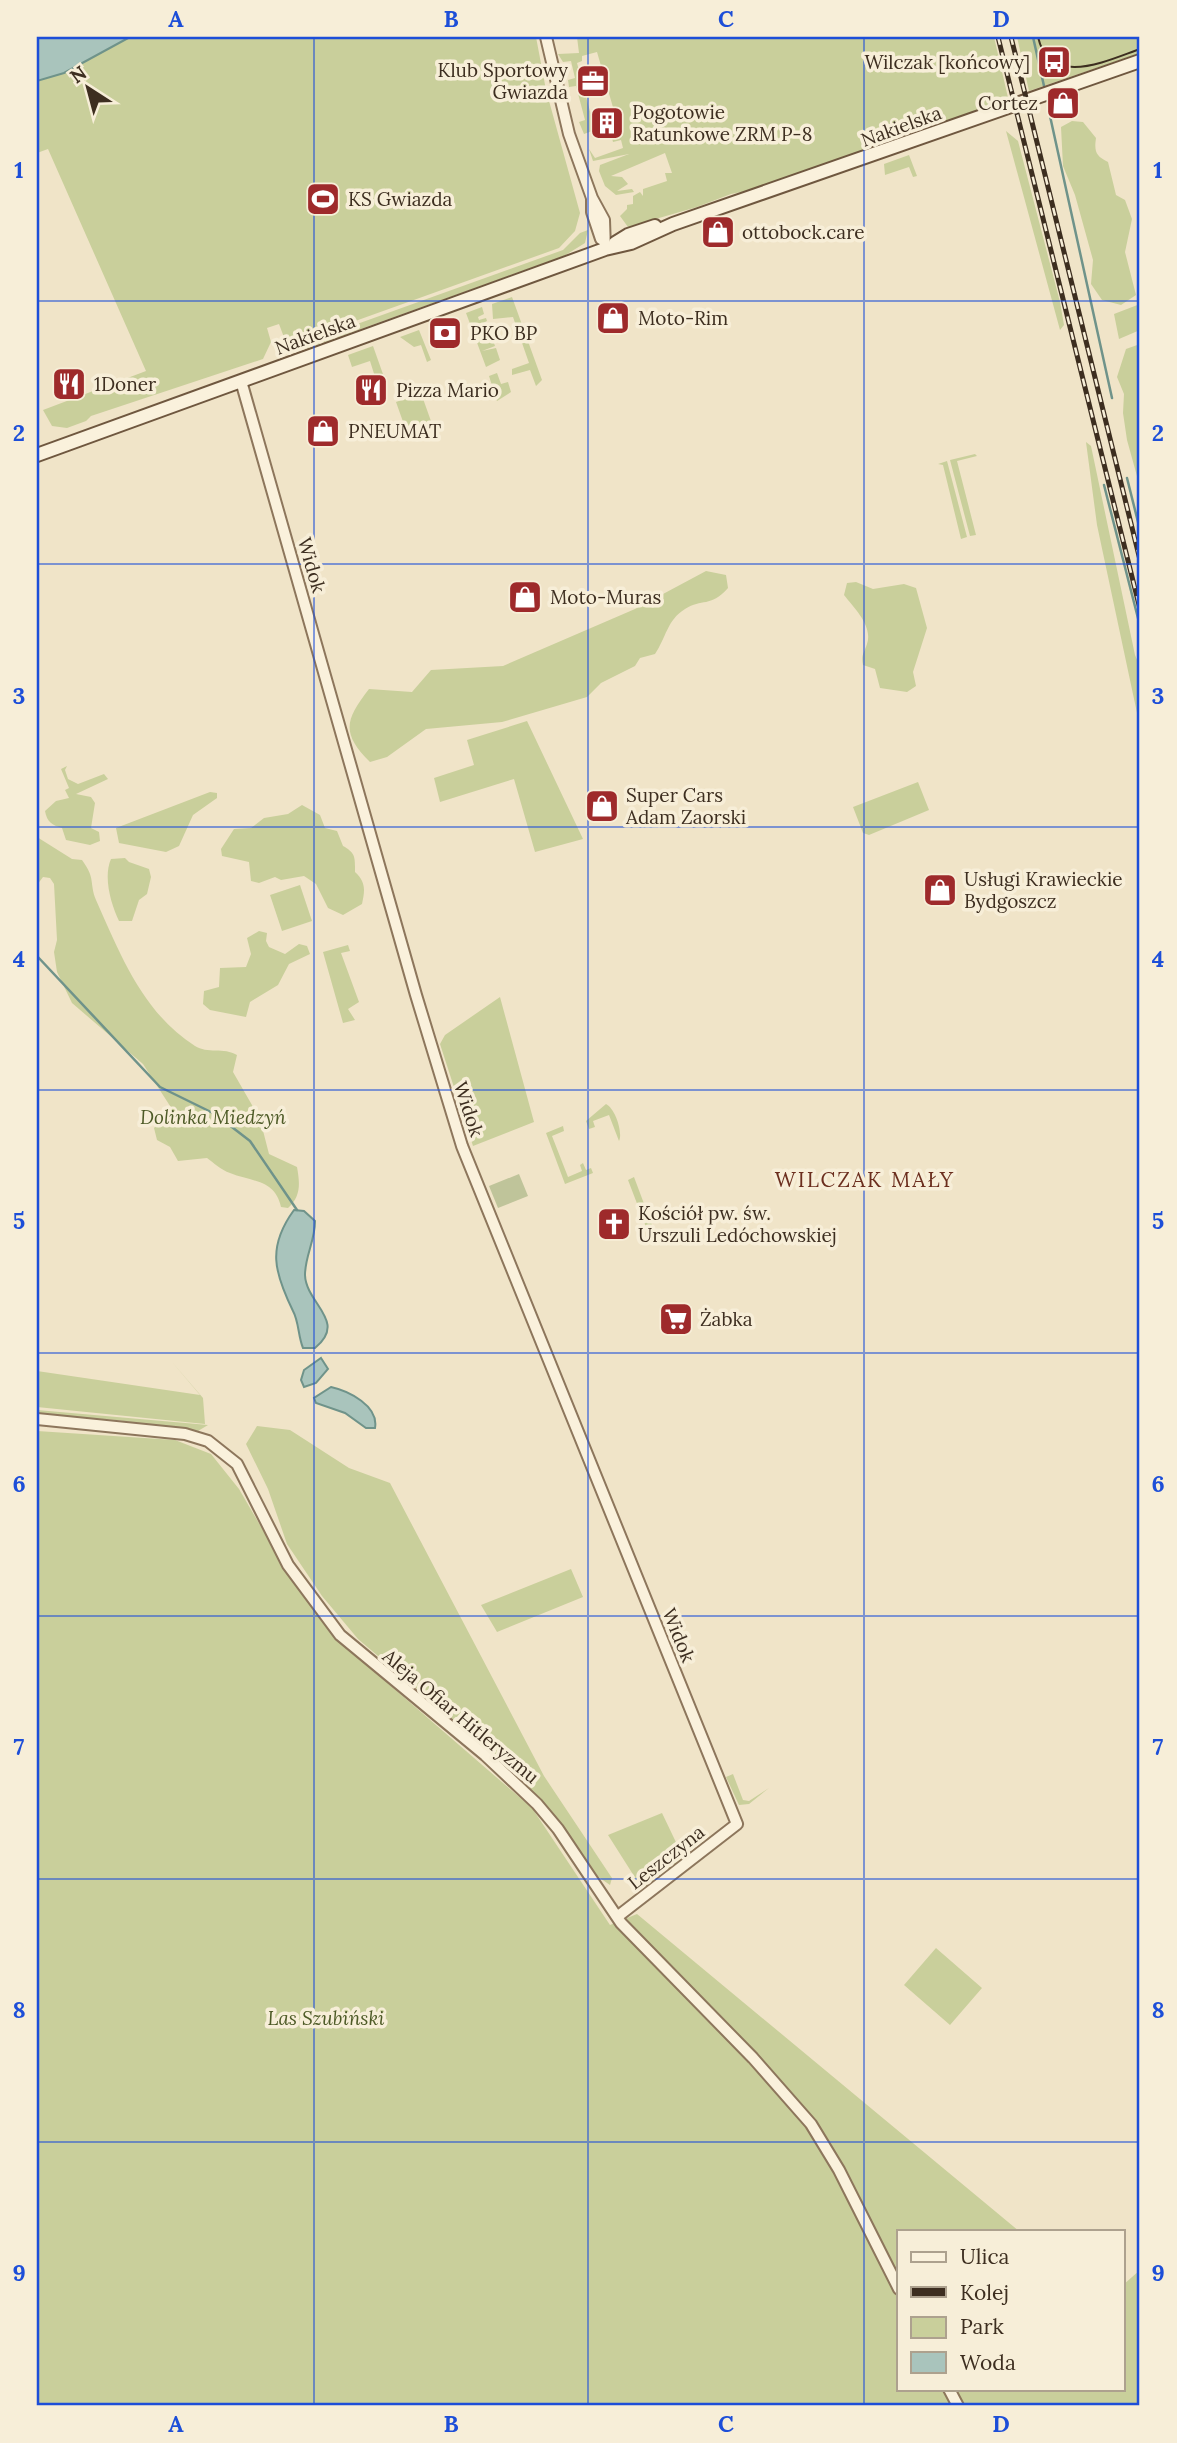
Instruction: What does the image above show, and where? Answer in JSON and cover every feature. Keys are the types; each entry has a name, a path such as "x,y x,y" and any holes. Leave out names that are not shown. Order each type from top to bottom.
{"main road":[{"name":"Nakielska","path":"37,455 605,249 628,235 656,225 673,225 1140,61"}],"street":[{"path":"546,37 569,134 592,198 604,220 605,249"},
{"name":"Widok","path":"241,381 416,995 462,1146 737,1824"},
{"name":"Aleja Ofiar Hitleryzmu","path":"37,1419 185,1434 223,1449 247,1479 288,1565 340,1636 475,1746 537,1804 617,1917 811,2124 839,2170 897,2285"},
{"name":"Leszczyna","path":"617,1917 737,1824"},
{"path":"949,2390 957,2406"}],"green space":[{"name":"KS Gwiazda","path":"130,37 536,37 546,90 580,213 575,231 559,248 294,343 285,340 279,324 267,328 271,342 263,359 91,416 86,421 67,428 52,426 43,410 146,371 48,149 37,153 37,81 64,73"},
{"path":"577,37 994,37 1009,102 756,189 731,194 628,227 620,216 627,209 627,205 633,204 633,196 640,192 643,196 643,189 667,181 665,173 672,173 665,153 611,176 622,177 628,184 617,191 632,189 634,192 616,195 605,186 599,171 600,165 629,154 593,161 589,149 595,158 623,148 621,140 613,142 612,138 621,135 597,52 582,56 582,61 577,63 595,130 584,134 579,122 585,120 576,86 569,87 568,80 575,78 571,61 563,62 558,54 579,53"},
{"path":"1017,37 1140,37 1140,53 1029,91"},
{"path":"1072,121 1083,122 1096,138 1097,153 1108,162 1116,195 1125,200 1132,219 1125,252 1136,295 1121,305 1102,300 1091,284 1093,260 1075,195 1063,166 1061,127"},
{"path":"1006,131 1018,141 1060,302 1064,325 1060,330"},
{"path":"909,155 917,176 913,177 909,167 885,175 884,164"},
{"path":"588,230 585,243 564,256 305,349 296,346 563,250 580,233"},
{"path":"512,297 542,380 536,386 530,370 512,375 512,369 529,363 513,317 493,319 492,304"},
{"path":"1140,304 1140,330 1119,339 1114,314"},
{"path":"482,307 484,314 478,317 479,320 486,318 487,321 483,323 488,324 495,346 482,351 496,348 500,360 486,367 466,313"},
{"path":"419,330 431,360 427,362 421,345 414,347 400,337"},
{"path":"1140,344 1140,487 1127,440 1123,413 1124,394 1117,377 1126,349"},
{"path":"373,346 384,377 376,380 370,361 352,367 348,355"},
{"path":"497,373 501,384 508,382 511,392 497,401 489,376"},
{"path":"421,393 432,424 407,433 396,402"},
{"path":"1086,442 1091,446 1135,655 1140,667 1140,727 1097,525"},
{"path":"975,454 977,456 957,461 976,535 970,536 950,460"},
{"path":"947,461 967,537 961,539 943,465 938,464"},
{"path":"706,571 726,575 728,588 711,601 691,606 679,613 670,624 655,654 640,658 635,666 601,683 587,697 502,722 426,729 387,757 370,762 354,743 351,718 369,689 412,692 431,670 503,666 635,609"},
{"path":"856,582 873,589 904,584 916,588 927,628 913,672 916,686 907,692 880,688 875,669 863,665 867,631 862,618 844,595 847,583"},
{"path":"527,721 583,839 535,852 514,779 440,802 434,778 474,765 467,740"},
{"path":"67,766 65,770 68,779 78,784 104,774 108,779 76,794 91,797 95,803 91,828 99,832 100,841 90,845 66,840 62,828 50,822 46,815 45,811 56,801 69,798 65,790 69,788 61,769"},
{"path":"918,782 929,810 869,835 863,833 853,807"},
{"path":"210,792 217,793 217,798 193,815 179,846 166,852 119,843 116,828"},
{"path":"302,805 320,815 325,828 337,831 343,846 354,856 355,872 364,886 363,899 362,904 343,915 328,908 316,884 304,876 281,880 275,877 259,883 251,881 249,862 222,856 221,849 234,829 251,828 264,818 288,814"},
{"name":"Dolinka Miedzyń","path":"37,837 72,859 82,860 91,876 96,900 124,961 147,1000 161,1017 195,1046 237,1055 233,1072 260,1119 269,1154 297,1167 298,1189 288,1208 281,1207 274,1191 268,1186 227,1172 207,1158 178,1161 170,1147 157,1140 154,1128 172,1109 143,1064 72,1003 57,972 54,952 57,940 54,884 50,878 43,877 37,885"},
{"path":"125,858 149,869 151,877 147,894 139,900 132,921 119,921 108,882 111,859"},
{"path":"300,885 312,921 282,931 270,895"},
{"path":"259,931 267,933 266,941 269,947 285,954 299,944 307,946 310,954 289,964 278,985 250,1002 246,1017 210,1010 203,1004 204,991 219,987 220,968 246,967 251,954 247,938"},
{"path":"348,945 350,951 341,953 359,1002 348,1009 355,1020 343,1023 323,952"},
{"path":"500,997 534,1122 473,1146 440,1044 445,1035"},
{"path":"606,1104 618,1122 619,1141 609,1115 593,1121 595,1127 589,1129 586,1121"},
{"path":"563,1126 564,1131 552,1136 568,1177 582,1171 580,1165 583,1163 586,1170 591,1168 593,1173 565,1184 546,1133"},
{"path":"519,1174 528,1196 498,1208 489,1186"},
{"path":"634,1177 652,1225 646,1227 628,1180"},
{"path":"172,1362 203,1398 205,1424 37,1407 37,1371 200,1395"},
{"path":"37,1410 208,1425 198,1431 116,1420 37,1414"},
{"name":"Las Szubiński","path":"257,1426 290,1430 349,1468 390,1483 544,1776 612,1878 610,1885 597,1876 540,1801 534,1811 610,1925 637,1914 1018,2230 897,2230 897,2390 1124,2390 1124,2284 1140,2270 1140,2406 37,2406 37,1431 175,1440 211,1454 239,1489 292,1580 339,1641 533,1809 540,1799 517,1774 358,1639 322,1596 287,1544 268,1489 246,1444"},
{"path":"571,1569 583,1597 497,1632 481,1605"},
{"path":"733,1774 743,1800 749,1801 769,1788 749,1804 739,1805 726,1777"},
{"path":"662,1813 684,1859 647,1887 641,1887 608,1835"},
{"path":"936,1948 982,1988 950,2025 904,1985"}],"water":[{"path":"37,37 130,37 64,73 37,81"},
{"path":"294,1210 304,1211 315,1221 305,1275 307,1285 327,1321 328,1329 315,1348 303,1348 295,1315 281,1284 276,1260 280,1236"},
{"path":"321,1358 328,1369 316,1383 304,1387 301,1380 304,1370"},
{"path":"331,1387 354,1396 368,1406 375,1420 375,1428 366,1428 345,1413 316,1403 314,1398"}],"waterway":[{"path":"1033,37 1044,86"},
{"path":"1050,116 1112,398"},
{"path":"1127,478 1140,530"},
{"path":"1104,485 1140,626"},
{"path":"1140,628 1140,635"},
{"path":"37,956 160,1087 215,1114 250,1141 297,1210"}],"tram line":[{"path":"1038,37 1045,53 1054,62 1067,67 1097,64 1140,49"}],"railway":[{"path":"998,37 1140,609"},
{"path":"1011,37 1140,560"}],"place":[{"name":"Wilczak [końcowy]","path":"1054,62"},
{"name":"Klub Sportowy Gwiazda","path":"593,81"},
{"name":"Cortez","path":"1063,103"},
{"name":"Pogotowie Ratunkowe ZRM P-8","path":"607,123"},
{"name":"KS Gwiazda","path":"323,199"},
{"name":"ottobock.care","path":"718,232"},
{"name":"Moto-Rim","path":"613,318"},
{"name":"PKO BP","path":"445,333"},
{"name":"1Doner","path":"69,384"},
{"name":"Pizza Mario","path":"371,390"},
{"name":"PNEUMAT","path":"323,431"},
{"name":"Moto-Muras","path":"525,597"},
{"name":"Super Cars Adam Zaorski","path":"602,806"},
{"name":"Usługi Krawieckie Bydgoszcz","path":"940,890"},
{"name":"Kościół pw. św. Urszuli Ledóchowskiej","path":"614,1224"},
{"name":"Żabka","path":"676,1319"}],"district":[{"name":"WILCZAK MAŁY","path":"865,1180"}]}
